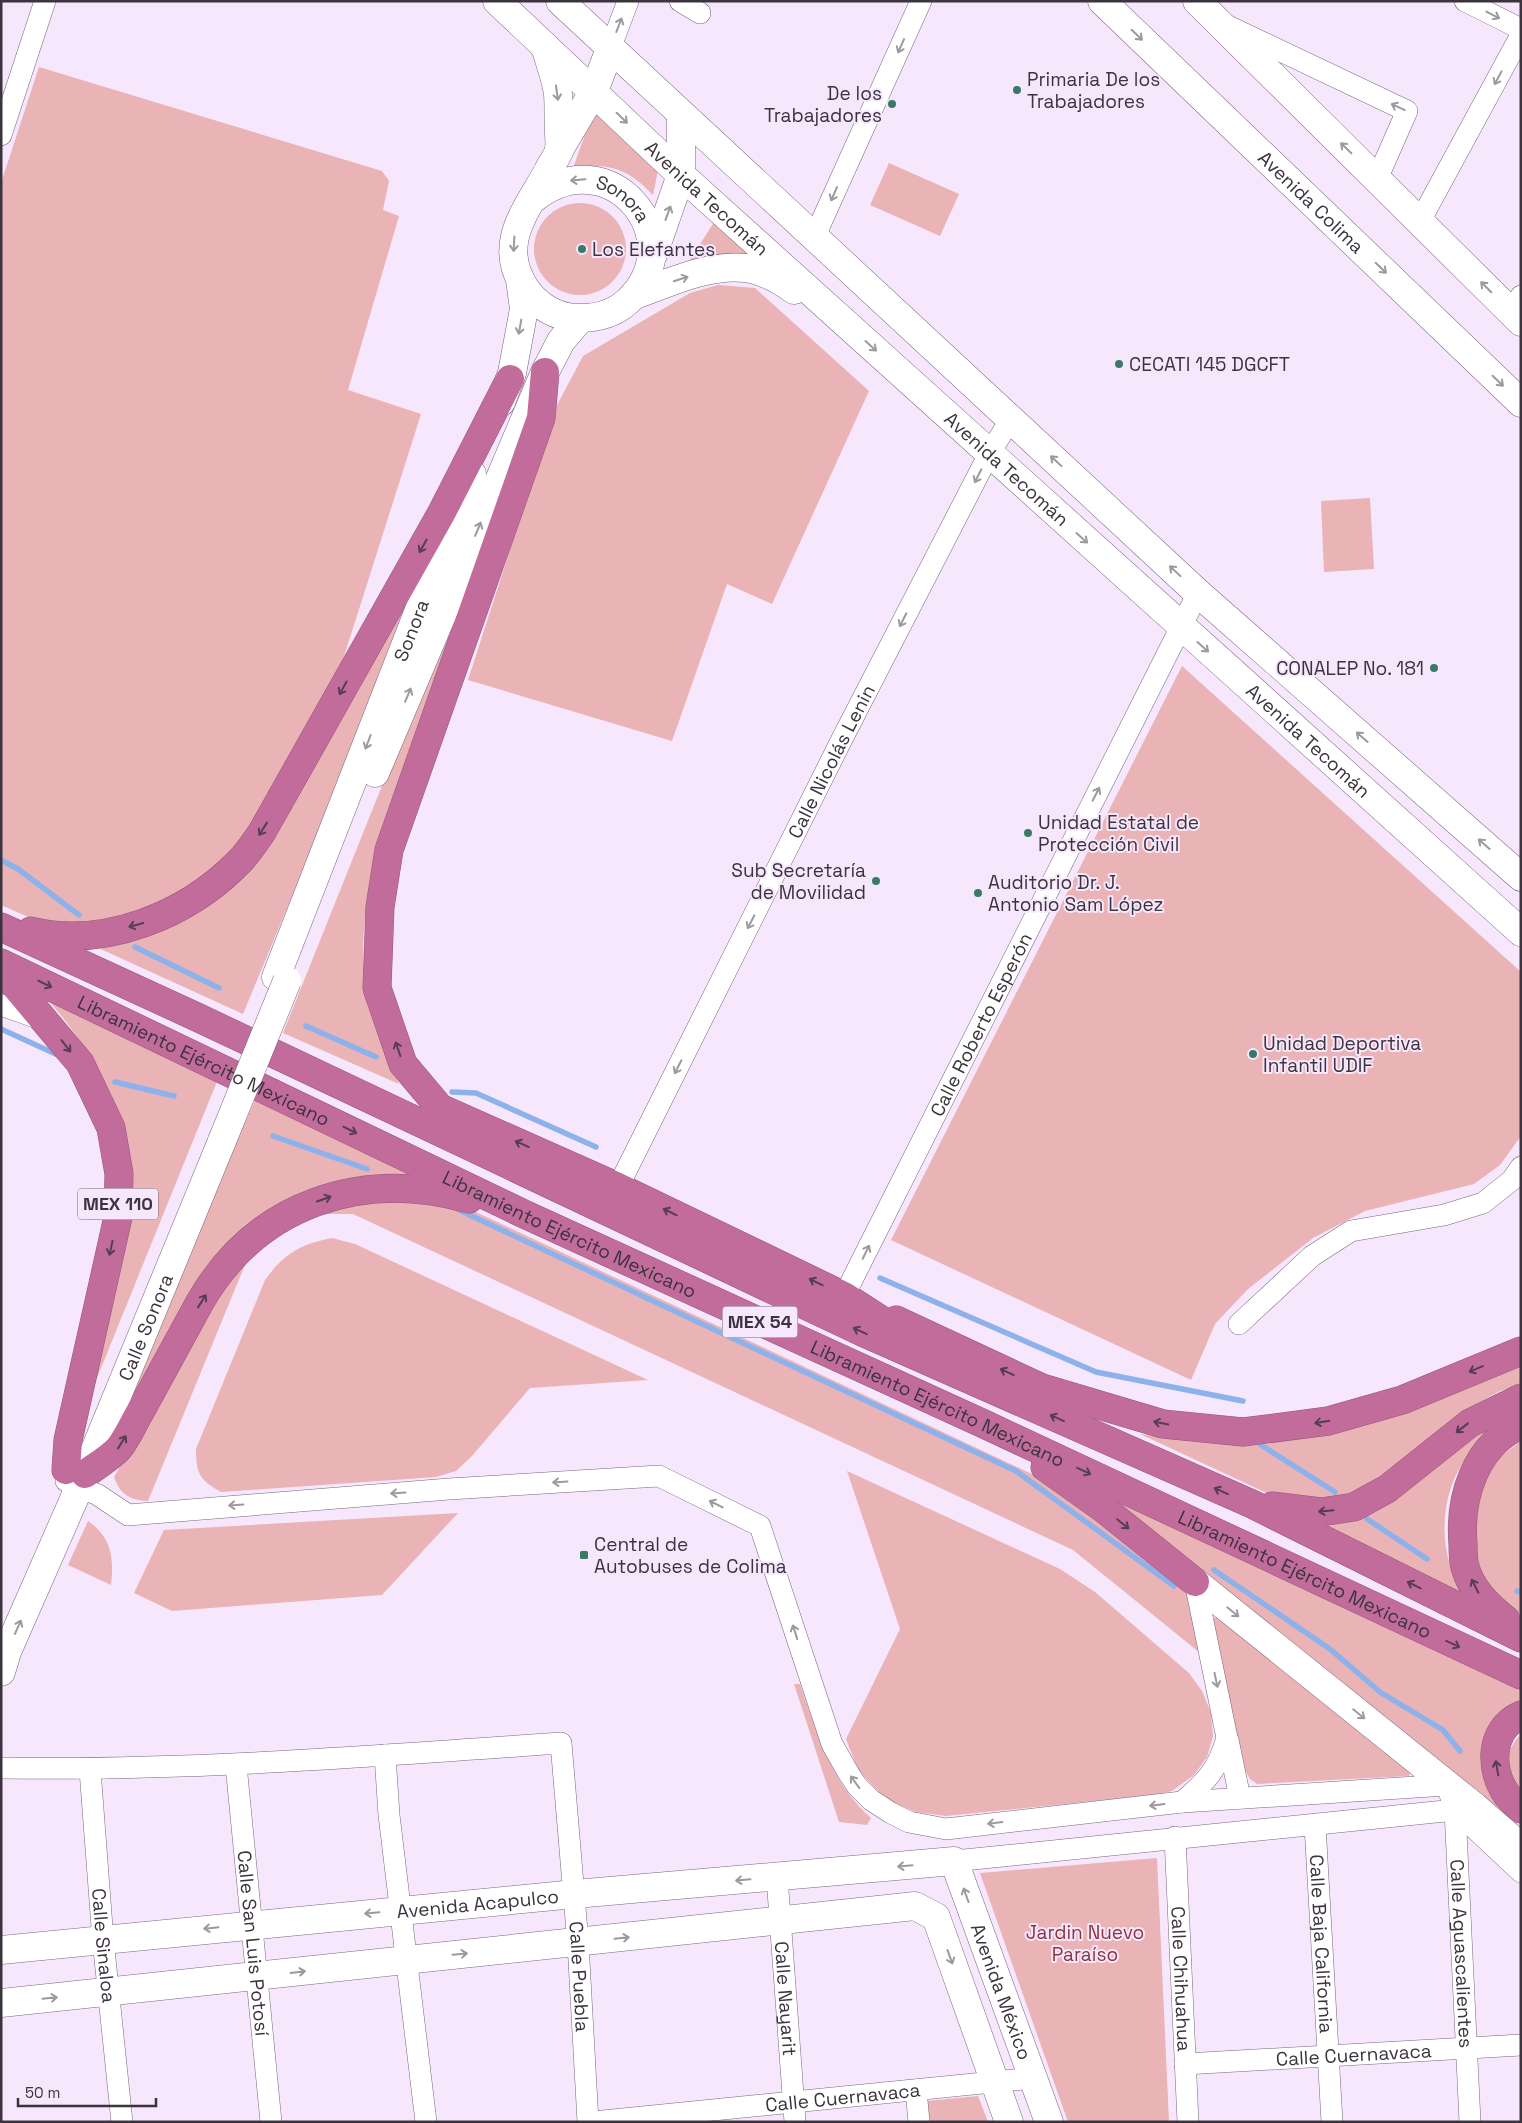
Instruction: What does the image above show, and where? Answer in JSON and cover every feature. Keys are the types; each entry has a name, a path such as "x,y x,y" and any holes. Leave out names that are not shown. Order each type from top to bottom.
{"highway":[{"path":"440,1108 403,1064 377,988 380,907 389,850 541,418 544,372"},
{"path":"1,925 51,936 102,934 149,921 186,904 217,882 240,861 262,832 442,514 510,379"},
{"name":"Libramiento Ejército Mexicano","path":"1,925 862,1332 1252,1504 1521,1638"},
{"name":"Libramiento Ejército Mexicano","path":"1,963 524,1214 984,1424 1521,1675"},
{"name":"MEX 110","path":"1,969 80,1063 111,1128 119,1174 118,1217 68,1440 73,1477"},
{"path":"305,1068 440,1108 618,1187 844,1296 1042,1388 1163,1424 1243,1432 1328,1421 1402,1400 1521,1351"},
{"path":"73,1477 118,1449 202,1300 220,1274 243,1247 264,1230 299,1209 326,1198 367,1188 408,1188 447,1193 524,1214"},
{"path":"844,1296 976,1382"},
{"path":"1252,1504 1321,1512 1354,1507 1387,1489 1470,1422 1521,1398"},
{"path":"984,1424 1104,1509 1195,1582"},
{"path":"1521,1425 1494,1443 1483,1456 1469,1483 1461,1520 1465,1567 1481,1599 1521,1633"},
{"path":"1521,1715 1502,1730 1494,1744 1496,1772 1507,1795 1521,1809"}],"street":[{"path":"1,134 45,1"},
{"name":"Avenida Tecomán","path":"497,1 681,175 1521,932"},
{"name":"Avenida Tecomán","path":"560,1 610,50 1012,419 1198,593 1521,877"},
{"path":"532,200 594,91 628,1"},
{"path":"680,1 700,13"},
{"path":"814,238 922,1"},
{"name":"Avenida Colima","path":"1102,1 1521,402"},
{"path":"1465,1 1521,29"},
{"path":"1209,9 1407,111 1377,179"},
{"path":"1209,9 1377,179 1518,311"},
{"path":"1420,221 1521,36"},
{"path":"545,46 558,92 559,150"},
{"name":"Sonora","path":"520,279 530,295 544,308 562,316 580,319 610,313 624,305 635,295 644,282 681,175 681,115"},
{"name":"Sonora","path":"282,979 510,379 524,309 520,279 513,259 513,238 520,217 532,200 556,184 580,179 604,182 625,194 641,212 650,234 651,259"},
{"path":"635,295 714,270 745,268 774,277 847,324"},
{"name":"Sonora","path":"282,979 544,372 560,341 580,319"},
{"name":"Calle Nicolás Lenin","path":"618,1187 842,739 989,454 1012,419"},
{"name":"Calle Roberto Esperón","path":"844,1296 1198,593"},
{"name":"Calle Sonora","path":"1,1672 73,1477 282,979"},
{"path":"1,1005 46,1021"},
{"path":"1239,1324 1312,1256 1351,1231 1444,1215 1483,1203 1512,1180 1521,1167"},
{"path":"73,1477 128,1514 449,1489 659,1476 760,1526 832,1744 857,1786 871,1800 909,1822 946,1829 1182,1802 1240,1798 1451,1798 1521,1872"},
{"name":"Calle Sonora","path":"1,1620 73,1477"},
{"path":"1195,1582 1240,1798"},
{"path":"1195,1582 1451,1798 1521,1847"},
{"path":"1182,1802 1208,1780 1221,1758 1227,1738"},
{"name":"Calle Puebla","path":"385,1755 561,1743 578,1943 588,2122"},
{"path":"1,1768 90,1770 236,1765 385,1755 389,1815 408,1959 426,2122"},
{"name":"Calle San Luis Potosí","path":"236,1765 250,1924 271,2122"},
{"name":"Calle Sinaloa","path":"90,1770 103,1940 122,2122"},
{"path":"954,1861 1175,1837 1315,1825 1451,1798"},
{"name":"Calle Aguascalientes","path":"1451,1798 1470,2122"},
{"name":"Calle Baja California","path":"1315,1825 1332,2122"},
{"name":"Calle Chihuahua","path":"1175,1837 1188,2122"},
{"name":"Avenida Acapulco","path":"1,1950 250,1924 954,1861"},
{"name":"Avenida México","path":"954,1861 1048,2122"},
{"name":"Calle Nayarit","path":"778,1877 794,2112"},
{"name":"Avenida México","path":"781,1921 915,1906 936,1917 1010,2122"},
{"path":"1,2003 781,1921"},
{"name":"Calle Cuernavaca","path":"1185,2064 1521,2045"},
{"name":"Calle Cuernavaca","path":"593,2122 794,2112 916,2090 1033,2078"},
{"path":"916,2090 919,2122"}],"green space":[{"path":"39,67 382,171 389,181 383,210 399,216 348,390 421,414 341,666 236,852 178,897 116,921 44,924 1,905 1,183"},
{"path":"601,113 659,165 653,195 626,173 608,167 573,168 592,115"},
{"path":"889,163 959,194 940,236 870,205"},
{"path":"580,203 598,206 613,216 623,231 626,249 623,267 613,282 598,292 580,295 562,292 547,282 537,267 534,249 537,231 547,216 562,206"},
{"path":"716,219 756,255 685,268"},
{"path":"718,285 755,288 869,391 772,604 727,584 672,741 468,680 556,407 583,356 690,293"},
{"path":"1370,498 1374,569 1324,572 1321,501"},
{"path":"455,504 243,1014 94,946 246,873 277,835"},
{"path":"486,526 371,885 366,912 363,963 366,987 378,1034 399,1084 283,1033"},
{"name":"Unidad Deportiva Infantil UDIF","path":"1182,666 1521,972 1521,1136 1500,1165 1474,1184 1365,1211 1313,1238 1248,1289 1215,1324 1191,1380 891,1240"},
{"path":"48,1000 218,1079 78,1425 123,1129 109,1093 83,1045"},
{"path":"257,1095 421,1175 380,1176 344,1181 310,1192 273,1208 121,1421 113,1427"},
{"path":"387,1199 459,1204 1049,1482 1192,1593 1205,1657 1073,1550 353,1214 310,1214"},
{"path":"332,1238 355,1244 648,1380 530,1388 472,1456 456,1471 436,1477 221,1492 208,1484 198,1470 196,1449 265,1280 286,1257 311,1243"},
{"path":"249,1255 148,1501 126,1495 119,1488 114,1477 223,1286"},
{"path":"1521,1360 1521,1384 1500,1391 1469,1408 1386,1481 1337,1502 1275,1497 1140,1434 1189,1441 1222,1443"},
{"path":"1521,1406 1468,1456 1453,1482 1448,1497 1445,1528 1448,1559 1456,1580 1470,1602 1317,1525 1434,1460"},
{"path":"1521,1441 1521,1614 1508,1607 1487,1585 1473,1557 1477,1490 1495,1461"},
{"path":"847,1471 1060,1569 1095,1592 1189,1673 1202,1691 1211,1713 1213,1736 1207,1757 1194,1775 1172,1791 1155,1795 946,1816 916,1812 894,1803 879,1792 858,1770 846,1739 900,1629"},
{"path":"1102,1493 1183,1526 1521,1690 1521,1708 1483,1770 1491,1796 1521,1827 1521,1840"},
{"path":"458,1513 382,1595 172,1611 134,1593 164,1530"},
{"path":"88,1521 102,1534 110,1549 112,1566 111,1585 68,1565"},
{"path":"1222,1617 1412,1766 1409,1776 1257,1784 1250,1779 1242,1765 1213,1627 1214,1618"},
{"path":"794,1684 800,1684 819,1739 835,1773 857,1804 871,1818 867,1825 839,1822"},
{"path":"1521,1734 1521,1801 1516,1797 1508,1764 1511,1749"},
{"name":"Jardin Nuevo Paraíso","path":"1157,1858 1169,2122 1068,2122 980,1873"},
{"path":"978,2096 988,2122 928,2122 926,2101"}],"waterway":[{"path":"1,860 18,869 79,915"},
{"path":"135,947 219,988"},
{"path":"306,1026 376,1057"},
{"path":"1,1029 60,1056"},
{"path":"115,1082 174,1096"},
{"path":"452,1092 476,1093 596,1147"},
{"path":"273,1136 367,1169"},
{"path":"459,1210 1016,1471 1174,1586"},
{"path":"880,1278 1096,1372 1243,1401"},
{"path":"1261,1445 1335,1492"},
{"path":"1367,1519 1427,1559"},
{"path":"1214,1570 1330,1649 1380,1692 1443,1730 1460,1751"},
{"path":"1517,1591 1521,1592"}],"place":[{"name":"Primaria De los Trabajadores","path":"1017,90"},
{"name":"De los Trabajadores","path":"892,104"},
{"name":"Los Elefantes","path":"582,249"},
{"name":"CECATI 145 DGCFT","path":"1119,364"},
{"name":"CONALEP No. 181","path":"1434,668"},
{"name":"Unidad Estatal de Protección Civil","path":"1028,833"},
{"name":"Sub Secretaría de Movilidad","path":"876,881"},
{"name":"Auditorio Dr. J. Antonio Sam López","path":"978,893"},
{"name":"Unidad Deportiva Infantil UDIF","path":"1253,1054"},
{"name":"Central de Autobuses de Colima","path":"584,1555"}]}
